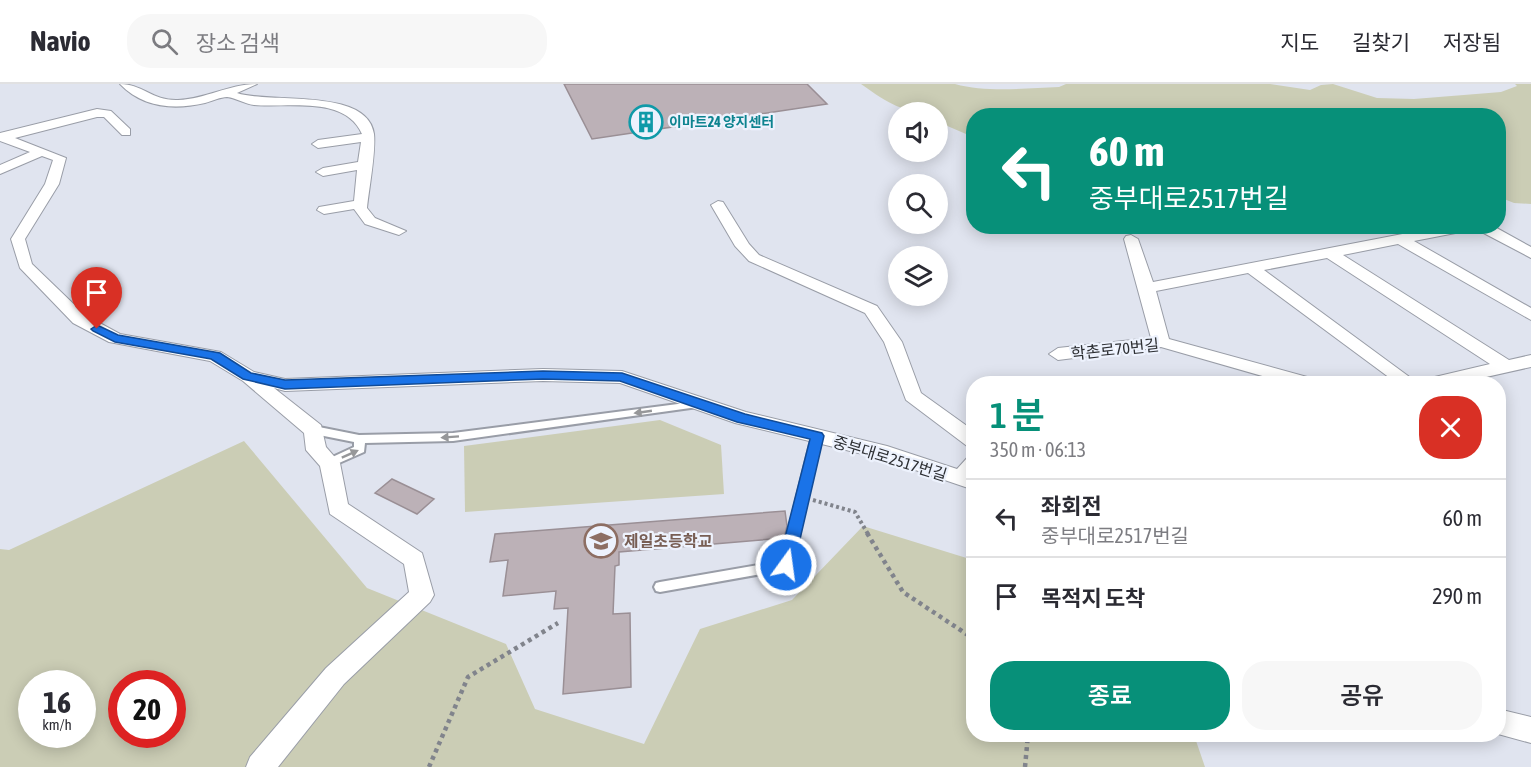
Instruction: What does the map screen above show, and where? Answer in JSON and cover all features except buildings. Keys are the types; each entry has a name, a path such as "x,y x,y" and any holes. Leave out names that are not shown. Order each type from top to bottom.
{"street":[{"path":"126,84 146,98 167,102 190,102 251,84"},
{"path":"226,93 253,101 338,107 360,118 368,133 359,204 363,214 370,221 399,231"},
{"path":"1,137 97,113 107,114 126,132"},
{"name":"중부대로2517번길","path":"1,137 60,159 52,184 18,239 25,265 79,319 115,338 215,356 248,376 285,384 543,375 622,377 742,418 966,474"},
{"path":"318,144 367,138"},
{"path":"0,170 41,152"},
{"path":"323,172 364,165"},
{"path":"324,210 359,204"},
{"path":"718,205 743,246 754,258 871,310 893,342 913,396 966,435"},
{"path":"1147,288 1431,234"},
{"path":"1496,234 1531,253"},
{"path":"1131,239 1161,342"},
{"path":"1401,240 1531,315"},
{"path":"1329,254 1505,366"},
{"path":"1251,268 1399,376"},
{"name":"학촌로70번길","path":"1058,354 1161,342 1282,376"},
{"path":"1463,376 1531,361"},
{"path":"248,376 314,430 316,450 330,463 338,508 414,559 422,595 335,676 260,767"},
{"path":"1506,723 1531,730"}],"lane":[{"path":"314,430 359,439 453,437 701,404"},
{"path":"660,587 786,565 817,436"},
{"path":"330,463 360,449 359,439"}],"path":[{"path":"803,496 855,512 903,592 966,634"},
{"path":"429,767 468,677 558,623"},
{"path":"1025,767 1027,742"}],"green space":[{"path":"861,84 955,84 1007,89 1059,87 1066,84 1270,84 1310,90 1321,85 1333,84 1377,98 1414,99 1501,92 1517,86 1515,84 1531,84 1531,204 1514,203 1506,200 1506,108 966,108 966,134 948,126 948,102 889,102"},
{"path":"660,420 721,445 724,494 465,512 464,446"},
{"path":"244,441 367,588 506,644 535,709 644,744 700,629 792,600 863,526 966,558 966,742 1196,742 1205,767 0,767 0,549 9,550"}],"place":[{"name":"이마트24 양지센터","path":"646,122"},
{"name":"제일초등학교","path":"601,541"}],"route":[{"path":"97,329 115,338 215,356 248,376 285,384 543,375 622,377 742,418 817,436 786,565"}]}
